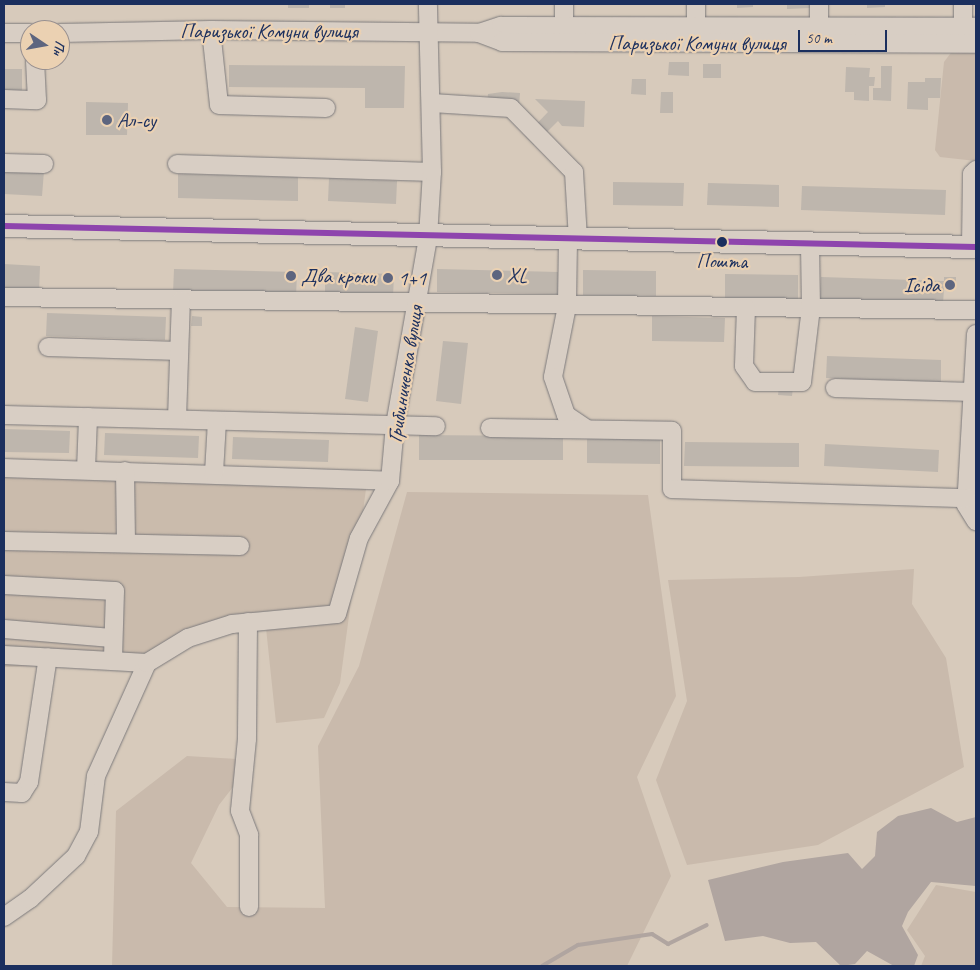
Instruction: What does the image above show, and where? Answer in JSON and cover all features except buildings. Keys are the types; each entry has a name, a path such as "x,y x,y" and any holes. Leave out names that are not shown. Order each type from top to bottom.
{"main road":[{"path":"4,226 428,237 974,247"}],"street":[{"name":"Грибиниченка вулиця","path":"248,622 337,614 359,538 390,480 395,425 428,237 432,172 432,104 428,4"},
{"path":"564,4 564,26"},
{"path":"696,4 696,26"},
{"path":"819,4 819,27"},
{"path":"963,4 970,27"},
{"name":"Паризької Комуни вулиця","path":"70,32 211,30 478,33 501,26 970,27"},
{"path":"211,30 219,105 326,108"},
{"path":"4,33 20,33"},
{"name":"Паризької Комуни вулиця","path":"478,33 502,42 976,44"},
{"path":"4,99 37,100 36,70"},
{"path":"432,104 510,108 574,172 573,240 567,306 553,377 566,415 586,429"},
{"path":"4,163 44,164"},
{"path":"177,164 432,172"},
{"path":"974,247 972,174 976,170"},
{"path":"746,308 744,366 755,382 802,382 810,308 810,244"},
{"path":"4,297 976,310"},
{"path":"178,420 180,300"},
{"path":"976,334 966,498 966,505 976,521"},
{"path":"48,347 179,351"},
{"path":"835,388 973,392"},
{"path":"4,415 436,426"},
{"path":"86,470 88,417"},
{"path":"214,474 216,421"},
{"path":"490,428 672,431 672,489 966,498"},
{"path":"4,468 390,480"},
{"path":"125,471 126,543"},
{"path":"4,541 240,546"},
{"path":"4,585 116,591 112,638 113,659"},
{"path":"4,917 30,899 76,856 89,832 96,776 147,663 188,638 248,622 247,739 240,811 249,835 249,907"},
{"path":"4,629 112,638"},
{"path":"4,655 113,659 147,663"},
{"path":"4,792 22,793 29,782 48,657"}],"shaded area":[{"path":"956,46 976,46 976,161 940,157 935,150 944,62"},
{"path":"4,475 366,489 340,683 324,718 276,723 266,628 218,636 174,651 153,663 4,667"},
{"path":"407,492 648,495 676,696 637,777 671,876 627,966 112,966 116,811 187,756 254,760 219,805 191,863 227,907 325,908 318,746 359,666"},
{"path":"914,569 912,604 946,658 964,767 818,845 687,865 656,780 687,701 668,580 799,577"},
{"path":"931,808 957,822 976,817 976,886 931,882 908,912 902,926 918,955 914,966 894,966 867,951 855,964 841,966 816,942 790,943 763,936 725,941 708,880 783,862 848,853 862,869 875,856 877,832 898,816"},
{"path":"936,885 976,892 976,966 921,966 925,956 907,930"}],"waterway":[{"path":"542,966 578,945 652,934 668,944 707,925"}],"transit line":[{"path":"4,226 976,247"}],"place":[{"name":"Ал-су","path":"107,120"},
{"name":"Пошта","path":"722,242"},
{"name":"XL","path":"497,275"},
{"name":"Два кроки","path":"291,276"},
{"name":"1+1","path":"388,278"},
{"name":"Ісіда","path":"950,285"}]}
